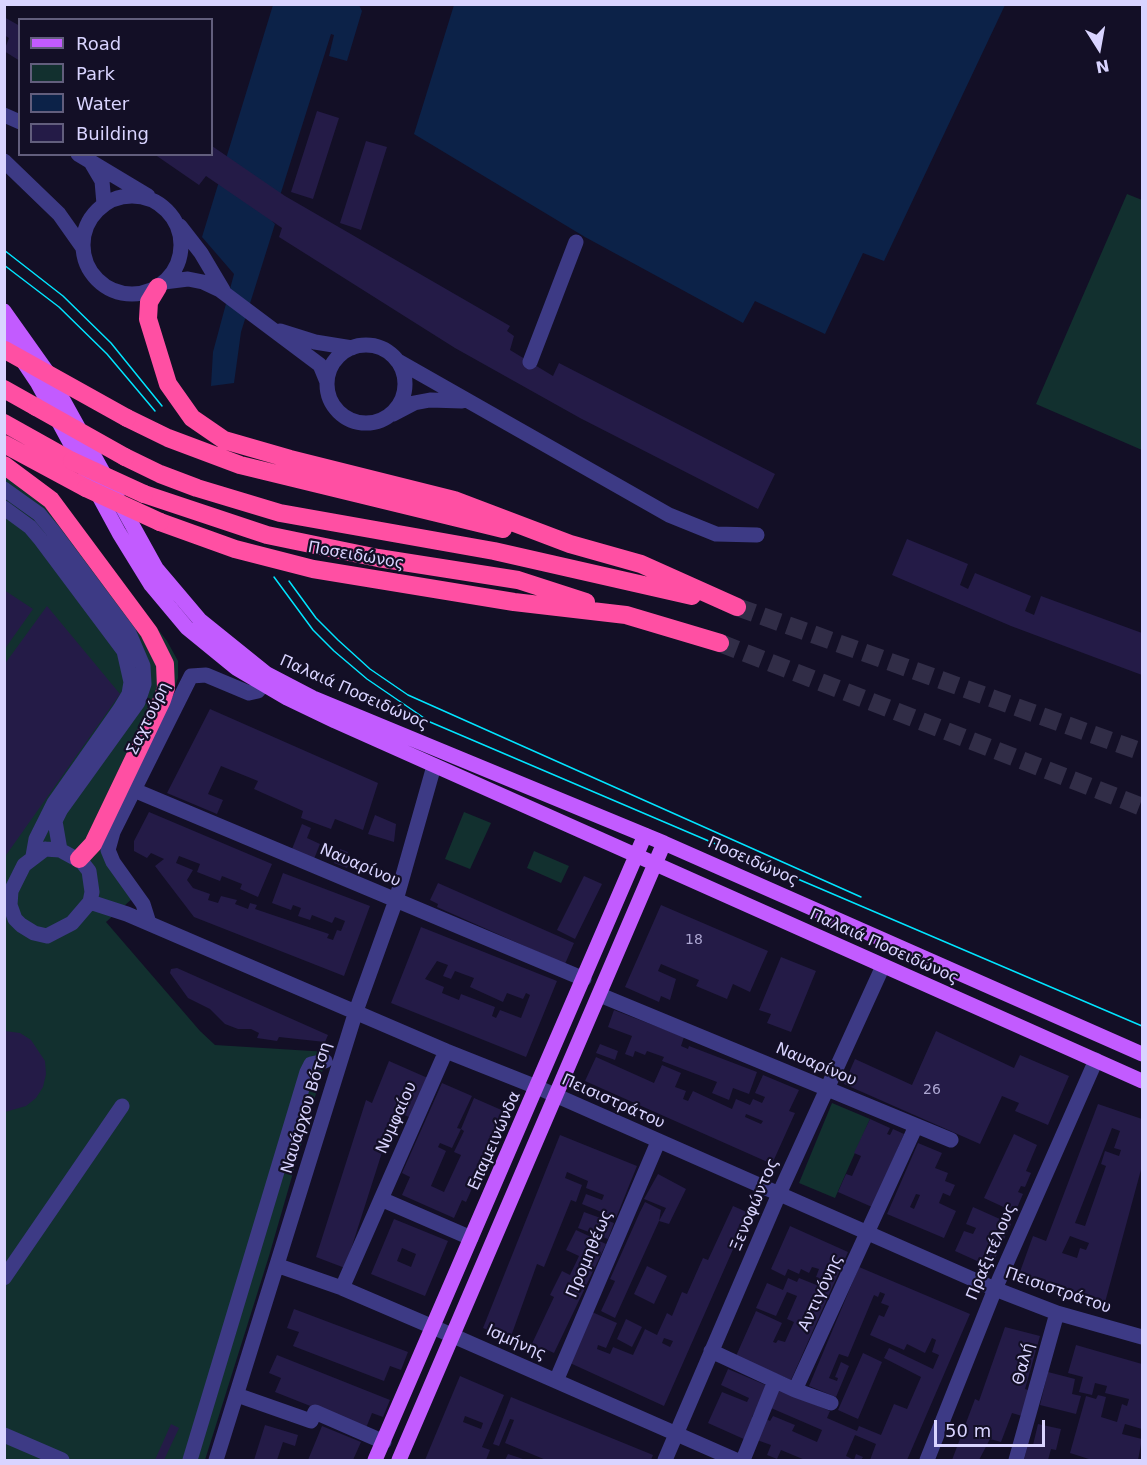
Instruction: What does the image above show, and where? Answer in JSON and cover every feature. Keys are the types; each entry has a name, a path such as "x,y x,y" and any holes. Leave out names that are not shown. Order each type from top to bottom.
{"highway":[{"path":"161,285 151,296 148,314 161,367 182,408 213,434 241,447 454,500 570,544"},
{"path":"4,389 125,457 197,488 280,513 494,551 732,605 640,564 570,544 276,475 204,453 127,418 5,350"},
{"path":"4,423 72,461 144,494 267,535 378,558 518,580 626,615"},
{"name":"Ποσειδώνος","path":"4,444 86,488 160,522 235,549 342,575 514,602 626,615 720,643"},
{"path":"4,465 51,500 149,632 165,664 166,688 128,787 93,844 79,859"}],"main road":[{"name":"Παλαιά Ποσειδώνος","path":"4,311 39,358 156,568 193,612 237,652 267,675 313,698 645,835"},
{"name":"Παλαιά Ποσειδώνος","path":"4,333 37,382 119,533 151,585 187,628 210,648 263,684 335,722 1143,1081"},
{"name":"Ποσειδώνος","path":"645,835 812,909"},
{"name":"Επαμεινώνδα","path":"375,1461 471,1238 539,1088 645,835"},
{"path":"399,1461 664,843"},
{"name":"Παλαιά Ποσειδώνος","path":"812,909 1143,1054"},
{"path":"803,930 812,909"},
{"path":"973,1006 984,983"}],"street":[{"path":"4,115 18,121"},
{"path":"84,158 159,203 201,253 226,295"},
{"path":"83,248 83,237 98,210 102,181 84,158"},
{"path":"4,161 59,214 83,248 93,275 116,291 130,294 188,279 203,282 226,295 320,365 332,404 348,419 370,423 414,403 430,400 468,401"},
{"path":"59,214 75,220 98,210 117,198 131,196 159,203"},
{"path":"161,285 177,264 182,242 171,215"},
{"path":"530,362 576,242"},
{"path":"269,327 315,342 352,348"},
{"path":"327,382 334,361 352,348 364,345 377,347 468,401 686,523 716,534 757,535"},
{"path":"391,415 399,406 405,389 403,372 398,361"},
{"path":"4,489 39,514 53,531 129,633 143,666 144,684 138,702 61,809 56,821 60,850"},
{"path":"4,508 30,527 112,634 124,651 131,682 129,694 120,709 54,803 36,838 33,856"},
{"name":"Σαχτούρη","path":"148,923 143,904 113,862 108,850 128,787 191,676 206,675 249,693 258,691 263,684"},
{"name":"Ναυάρχου Βότση","path":"216,1461 279,1266 356,1011 396,900 434,766"},
{"name":"Ναυαρίνου","path":"128,787 584,979"},
{"path":"45,849 60,850 79,859 89,870 92,892 90,902 72,923 59,932 47,936 33,933 15,918 10,905 11,891 24,865 33,856 45,849"},
{"name":"Πεισιστράτου","path":"90,902 148,923 446,1051 539,1088 995,1289 1057,1313 1143,1337"},
{"name":"Ξενοφώντος","path":"665,1461 779,1194 883,966"},
{"name":"Ναυαρίνου","path":"600,995 951,1140"},
{"name":"Νυμφαίου","path":"342,1288 446,1051"},
{"name":"Πραξιτέλους","path":"927,1461 995,1289 1096,1060"},
{"path":"190,1461 307,1072 311,1064 326,1061"},
{"path":"4,1278 122,1106"},
{"name":"Αντιγόνης","path":"795,1390 869,1233 916,1126"},
{"name":"Προμηθέως","path":"556,1381 658,1142"},
{"path":"381,1199 471,1238"},
{"name":"Ισμήνης","path":"279,1266 342,1288 434,1327 736,1461"},
{"name":"Θαλή","path":"1016,1461 1057,1313"},
{"path":"711,1351 795,1390 831,1403"},
{"path":"744,1461 775,1381"},
{"path":"237,1395 311,1421 315,1412 384,1442"},
{"path":"4,1435 62,1461"}],"green space":[{"path":"1127,194 1142,200 1142,450 1036,404"},
{"path":"5,470 20,481 111,568 167,641 178,661 178,678 169,705 100,849 133,898 106,922 200,1031 215,1045 328,1052 269,1256 205,1460 5,1460"},
{"path":"464,812 491,823 470,869 445,859"},
{"path":"534,851 569,866 561,883 527,868"},
{"path":"832,1103 870,1119 835,1198 799,1183"}],"water":[{"path":"454,4 1005,5 884,261 863,253 825,334 755,301 743,323 585,237 414,134"},
{"path":"273,5 359,5 362,11 347,61 329,56 334,35 331,34 272,221 275,224 241,332 234,383 211,386 213,352 234,274 202,237"}],"building":[{"path":"4,17 18,25 18,60 4,51 9,38 4,35"},
{"path":"317,111 339,118 313,199 291,192"},
{"path":"366,141 387,147 361,230 340,223"},
{"path":"213,147 285,196 510,326 507,331 514,336 510,350 553,376 559,363 775,474 758,509 580,418 455,348 279,237 282,228 206,176 199,185 157,156 213,156"},
{"path":"907,539 968,564 960,585 968,589 975,573 1031,596 1025,611 1034,615 1041,596 1142,633 1142,675 1011,626 892,575"},
{"path":"4,590 33,609 4,650"},
{"path":"47,606 120,694 4,858 4,665"},
{"path":"210,709 378,783 363,830 335,819 331,829 301,818 303,811 254,789 258,781 221,766 208,794 223,800 217,814 167,793"},
{"path":"149,812 272,864 258,897 240,889 242,884 222,876 220,881 197,872 200,864 179,856 176,863 193,870 187,880 193,888 210,894 208,900 218,903 221,896 237,900 235,904 248,909 250,903 257,905 255,909 329,934 327,938 333,940 337,930 341,931 345,921 335,917 332,923 312,915 310,920 298,916 301,908 293,905 291,910 272,903 283,873 370,906 344,976 194,917 155,866 164,859 151,853 147,858 134,851 134,841"},
{"path":"375,815 396,824 394,842 368,834"},
{"path":"302,824 311,828 307,838 320,844 314,859 292,849"},
{"path":"340,849 348,852 346,856 351,859 347,868 334,863"},
{"path":"584,876 602,884 575,939 557,930"},
{"path":"438,883 574,943 565,964 437,907 438,904 430,900"},
{"path":"661,905 768,951 750,992 733,984 727,999 696,986 699,980 661,964 658,971 676,979 670,1000 661,996 659,1002 625,987"},
{"path":"421,927 557,981 526,1057 391,1003","holes":["437,961 448,965 443,976 451,979 455,971 474,978 470,987 503,1002 507,993 523,999 526,993 530,995 521,1018 500,1010 496,1018 492,1016 495,1007 461,994 459,1000 442,993 444,987 425,979"]},
{"path":"781,957 816,971 791,1032 767,1023 771,1014 759,1010"},
{"path":"177,968 328,1035 325,1042 279,1037 277,1041 257,1038 259,1033 251,1029 238,1029 225,1024 210,1009 188,998 170,973 171,969"},
{"path":"614,1010 684,1037 681,1046 688,1049 689,1046 757,1072 749,1094 733,1088 729,1100 712,1093 717,1082 662,1061 664,1057 647,1051 645,1055 635,1051 633,1057 625,1054 632,1036 608,1027"},
{"path":"5,1031 20,1033 31,1040 45,1061 46,1074 43,1087 36,1098 26,1106 5,1112"},
{"path":"936,1031 1014,1068 1020,1055 1069,1076 1048,1125 1015,1111 1019,1103 1002,1096 980,1144 844,1084 855,1059 912,1085"},
{"path":"600,1044 618,1051 615,1060 596,1053"},
{"path":"596,1057 654,1083 662,1065 681,1073 675,1087 686,1091 683,1099 688,1101 693,1091 732,1109 736,1099 750,1105 753,1099 762,1103 765,1097 755,1093 763,1075 799,1090 789,1111 795,1113 772,1164 585,1081","holes":["746,1114 763,1121 761,1124 745,1117"]},
{"path":"389,1061 430,1079 413,1119 398,1112 407,1092 402,1090 345,1268 316,1257 366,1100 372,1103"},
{"path":"442,1083 472,1096 457,1128 461,1129 474,1098 506,1112 466,1202 462,1200 454,1218 402,1195 410,1177 402,1173","holes":["461,1129 464,1131 454,1152 461,1155 444,1192 431,1186 446,1151 438,1147 440,1143 452,1148"]},
{"path":"1098,1104 1142,1119 1142,1166 1104,1306 1017,1280 1033,1236 1046,1241","holes":["1112,1128 1120,1131 1114,1148 1121,1150 1119,1156 1105,1151 1101,1164 1106,1166 1085,1226 1075,1223","1070,1236 1089,1243 1086,1250 1080,1248 1077,1258 1062,1253"]},
{"path":"870,1119 890,1128 887,1134 890,1135 893,1129 904,1134 872,1207 838,1192 846,1174 852,1176 861,1156 854,1153"},
{"path":"1014,1134 1037,1145 1026,1171 1031,1173 1025,1187 1021,1186 1018,1192 1023,1194 1017,1208 1012,1206 1010,1210 984,1198"},
{"path":"560,1135 637,1166 616,1218 582,1204 586,1194 602,1200 604,1195 586,1188 588,1181 567,1172 565,1178 582,1185 576,1202 571,1200 544,1267 537,1264 510,1339 483,1328"},
{"path":"918,1143 942,1153 935,1168 948,1173 945,1181 955,1185 950,1196 943,1193 939,1203 956,1211 944,1238 887,1214","holes":["916,1194 920,1195 914,1209 910,1207"]},
{"path":"658,1174 686,1189 669,1224 659,1221 666,1208 644,1199"},
{"path":"645,1202 661,1210 659,1221 615,1318 601,1311 615,1281 610,1279"},
{"path":"733,1206 749,1213 664,1406 570,1363 592,1312 617,1323 606,1348 598,1345 597,1349 610,1354 613,1347 633,1355 645,1329 657,1335 667,1313 672,1316 682,1292 687,1294 703,1258 708,1260","holes":["664,1338 673,1341 670,1347 662,1343"]},
{"path":"973,1207 1011,1224 993,1263 988,1261 986,1265 955,1251 964,1231 973,1234 976,1228 966,1224"},
{"path":"584,1212 614,1223 608,1239 578,1228"},
{"path":"394,1219 448,1241 425,1296 371,1274","holes":["402,1248 416,1254 411,1267 397,1261"]},
{"path":"790,1226 848,1252 791,1380 736,1356 756,1311 782,1323 773,1342 776,1343 778,1340 785,1342 794,1322 787,1319 797,1296 787,1292 776,1316 756,1308 767,1283 783,1290 788,1278 797,1282 799,1278 819,1286 822,1280 816,1277 819,1269 812,1267 809,1273 801,1269 799,1274 788,1269 785,1276 771,1269"},
{"path":"576,1230 606,1244 554,1353 541,1347 538,1354 529,1350 554,1297 550,1295 562,1271 570,1275 579,1256 566,1250"},
{"path":"647,1266 667,1276 654,1304 634,1294"},
{"path":"859,1267 970,1314 907,1460 870,1460 876,1444 855,1435 846,1456 854,1460 805,1460 781,1450 777,1459 767,1455 771,1445 757,1440 766,1419 770,1421 773,1416 795,1425 792,1431 817,1442 822,1430 771,1408 779,1389 830,1411 827,1418 857,1431 859,1426 881,1435 894,1404 907,1409 921,1377 884,1358 889,1348 933,1369 939,1355 932,1352 936,1340 932,1338 925,1353 907,1344 904,1350 870,1335 879,1315 884,1317 889,1306 881,1303 885,1294 880,1292 878,1297 874,1295 848,1357 839,1354 829,1378 837,1381 838,1378 835,1377 841,1362 849,1366 836,1397 809,1386"},
{"path":"294,1309 408,1352 401,1370 390,1366 384,1381 293,1346 299,1332 287,1328"},
{"path":"626,1319 642,1327 632,1347 617,1339"},
{"path":"1005,1327 1040,1336 1025,1389 1031,1391 1022,1416 1012,1413 1001,1442 990,1439 979,1460 952,1460 975,1399 979,1401"},
{"path":"1076,1345 1142,1364 1142,1429 1125,1424 1122,1434 1142,1439 1138,1460 1092,1460 1070,1453 1086,1396 1096,1399 1098,1395 1106,1397 1101,1417 1117,1422 1122,1404 1127,1406 1129,1399 1105,1393 1107,1386 1095,1383 1092,1395 1079,1392 1083,1377 1068,1373"},
{"path":"863,1353 882,1362 858,1419 838,1410"},
{"path":"277,1355 390,1400 383,1417 372,1413 366,1428 275,1392 281,1378 269,1373"},
{"path":"728,1369 768,1386 752,1417 756,1418 746,1440 708,1423 722,1392 747,1402 749,1398 721,1385"},
{"path":"1048,1372 1075,1379 1072,1394 1081,1396 1076,1414 1040,1405"},
{"path":"460,1376 504,1395 482,1447 490,1450 486,1460 425,1460","holes":["465,1416 483,1423 481,1429 463,1422"]},
{"path":"511,1397 653,1455 651,1460 546,1460 505,1443 514,1420 510,1419 499,1446 493,1444"},
{"path":"171,1424 179,1428 164,1460 155,1460"},
{"path":"1038,1424 1061,1429 1056,1450 1051,1449 1048,1460 1024,1460 1028,1444 1033,1445"},
{"path":"265,1425 298,1435 295,1446 283,1442 277,1460 254,1460"},
{"path":"322,1426 361,1442 353,1460 308,1460"},
{"path":"508,1454 526,1460 505,1460"},
{"path":"856,1454 863,1457 861,1460 854,1460"}],"tunnel":[{"path":"737,607 1142,752"},
{"path":"720,643 1142,807"}],"tram line":[{"path":"4,250 63,296 111,343 162,406"},
{"path":"4,265 59,307 107,354 155,411"},
{"path":"274,577 313,630 334,651 367,679 430,722 1142,1026"},
{"path":"289,581 316,618 338,640 370,669 408,695 861,897"}]}
